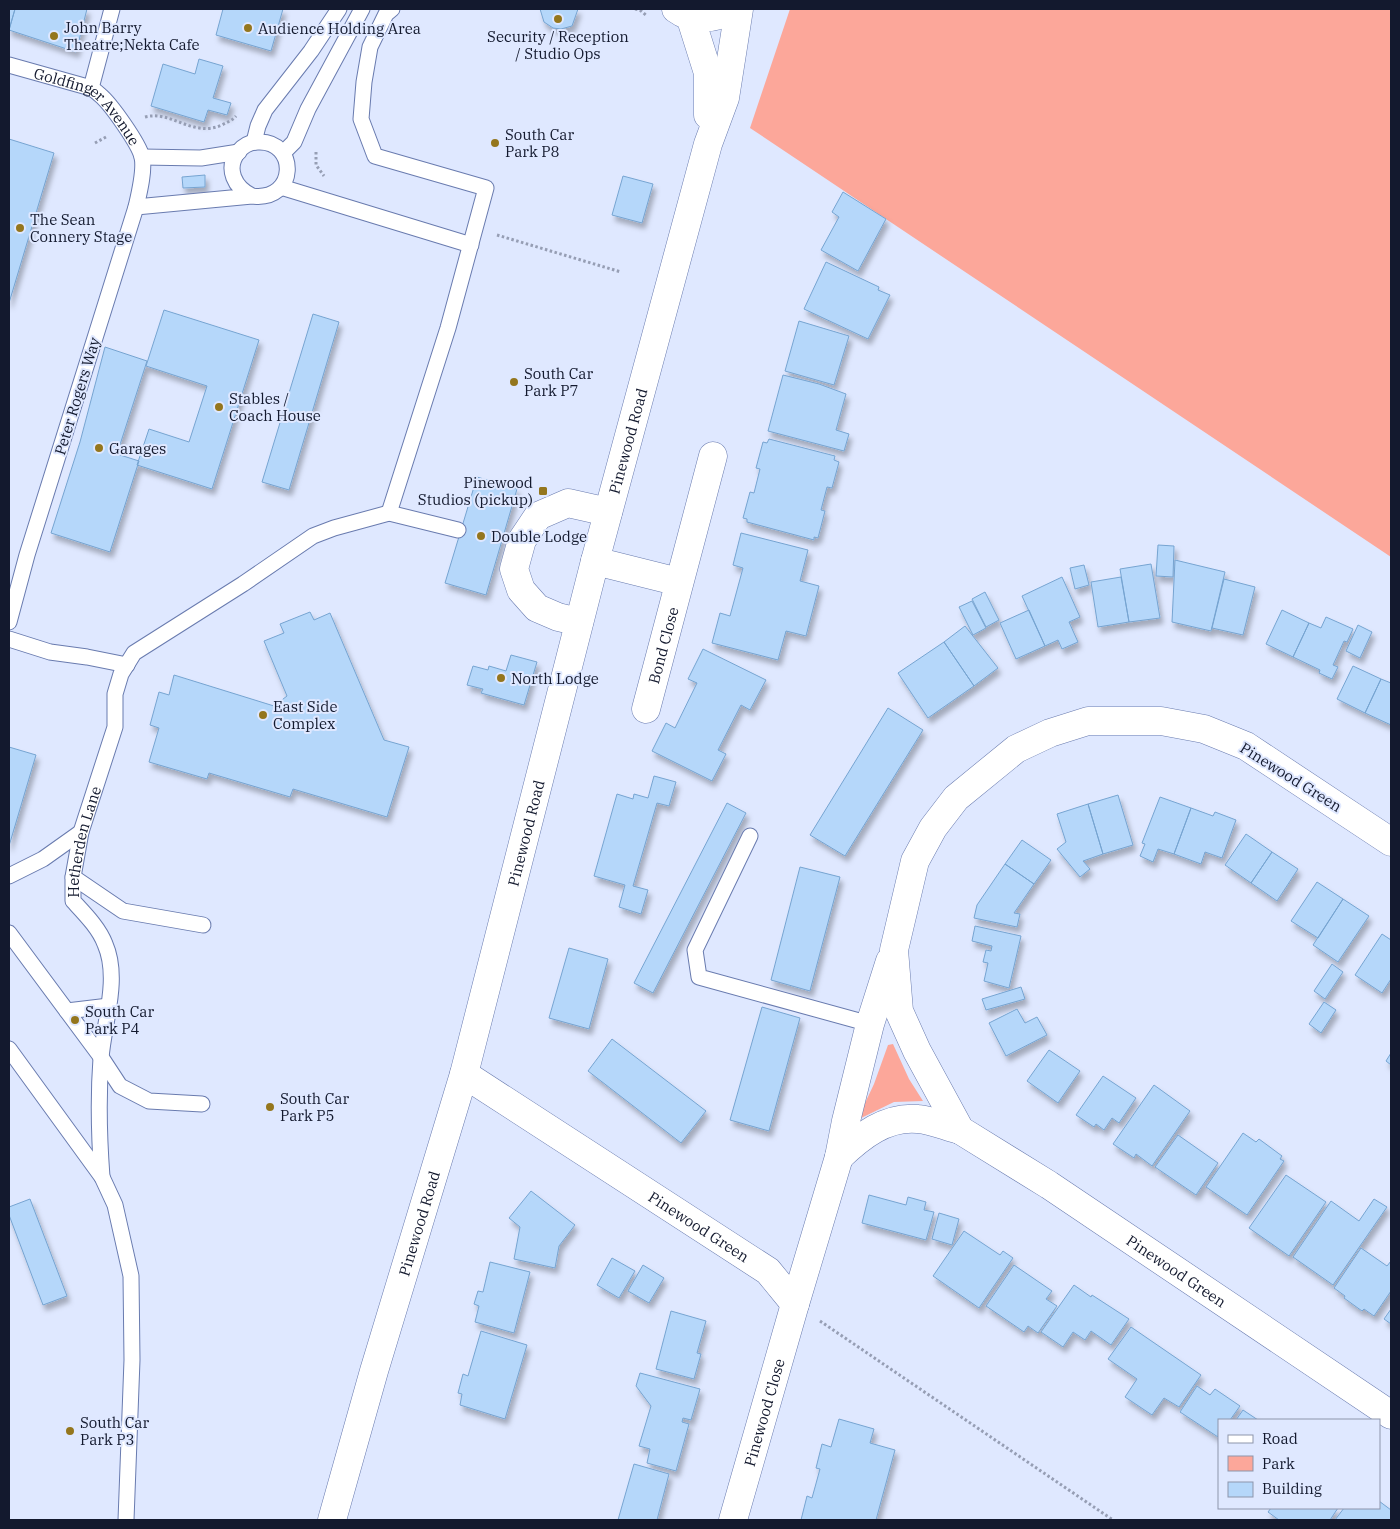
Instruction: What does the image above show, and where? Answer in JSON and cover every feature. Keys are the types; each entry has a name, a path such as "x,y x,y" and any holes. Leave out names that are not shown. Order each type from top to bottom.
{"street":[{"path":"683,12 708,18 731,9"},
{"name":"Pinewood Road","path":"332,1520 374,1371 464,1074 608,512 708,144 725,98 739,9"},
{"name":"Pinewood Road","path":"683,12 708,73 708,144"},
{"name":"Bond Close","path":"646,709 713,456"},
{"path":"579,622 558,617 537,608 521,590 514,569 522,540 538,516 568,504 608,512"},
{"path":"595,561 679,582"},
{"name":"Pinewood Green","path":"795,1304 839,1157 846,1120 870,1024 894,950 915,862 933,828 956,798 1016,749 1050,733 1088,721 1162,721 1204,729 1246,746 1391,842"},
{"name":"Pinewood Green","path":"894,950 899,1011 917,1051 960,1130"},
{"name":"Pinewood Green","path":"464,1074 768,1270 795,1304"},
{"name":"Pinewood Green","path":"839,1157 868,1131 892,1122 918,1119 960,1130 1049,1185 1391,1415"},
{"name":"Pinewood Close","path":"733,1520 795,1304"}],"lane":[{"path":"91,88 112,9"},
{"path":"254,142 265,110 312,51 339,9"},
{"path":"283,153 294,142 308,109 362,9"},
{"path":"389,513 448,328 486,188 375,156 361,119 364,82 370,47 386,14 392,9"},
{"name":"Goldfinger Avenue","path":"9,65 91,88 100,94 135,142 142,163"},
{"path":"254,142 272,144 283,153 288,166 287,175 281,187 270,196 261,198 244,192 237,186 233,178 232,169 238,152 254,142"},
{"path":"142,163 201,158 238,152"},
{"name":"Peter Rogers Way","path":"9,622 27,555 136,207 142,163"},
{"path":"281,187 470,245"},
{"path":"136,207 252,196"},
{"path":"9,639 50,652 130,659 313,536 334,528 389,513 458,530"},
{"name":"Hetherden Lane","path":"102,1176 98,1121 101,1057 112,988 110,967 106,944 92,923 73,901 73,878 81,832 115,727 115,694 121,674 130,659"},
{"path":"9,876 43,859 81,832"},
{"path":"750,836 695,950 699,977 870,1024"},
{"path":"73,878 123,911 203,926"},
{"path":"9,933 101,1057 120,1086 150,1101 202,1104"},
{"path":"67,1011 108,1006"},
{"path":"9,1049 102,1176 115,1205 131,1276 132,1360 126,1520"}],"path":[{"path":"147,116 156,115 203,130"},
{"path":"316,149 316,165 325,178"},
{"path":"475,229 621,272"}],"green space":[{"path":"790,9 1391,9 1391,557 750,128"},
{"path":"893,1044 909,1079 923,1101 894,1102 857,1120 874,1084 888,1045"}],"building":[{"path":"9,9 15,9 9,30"},
{"name":"John Barry Theatre;Nekta Cafe","path":"15,9 87,9 76,52 9,30"},
{"name":"Audience Holding Area","path":"223,9 283,9 271,51 216,35"},
{"name":"Security / Reception / Studio Ops","path":"540,9 578,9 572,26 561,29 553,28 544,22"},
{"path":"199,59 223,66 213,98 231,103 227,115 208,110 204,122 151,106 163,64 195,74"},
{"name":"The Sean Connery Stage","path":"9,139 54,153 9,303"},
{"path":"205,175 205,187 183,188 182,177"},
{"path":"623,176 653,184 642,223 612,215"},
{"path":"843,192 886,219 858,271 821,250 839,217 832,212"},
{"path":"826,262 879,287 878,290 890,295 868,339 804,309"},
{"name":"Stables / Coach House","path":"164,310 259,340 212,489 137,465 149,429 189,442 207,386 146,366"},
{"path":"313,314 339,322 289,490 262,482"},
{"path":"799,321 849,336 834,385 785,371"},
{"name":"Garages","path":"105,347 147,361 117,454 139,461 110,552 51,533 80,442"},
{"path":"783,375 819,384 846,394 836,430 849,434 844,451 768,431"},
{"path":"769,439 835,456 834,460 839,462 832,488 827,487 821,510 825,511 818,538 814,537 814,540 747,522 747,519 743,518 750,492 754,493 760,469 756,468 763,442 767,443"},
{"name":"Double Lodge","path":"477,477 517,489 486,595 445,583"},
{"path":"741,533 808,550 800,581 819,586 806,636 786,631 778,660 712,643 720,613 730,616 743,568 733,565"},
{"path":"1158,545 1174,546 1173,577 1156,576"},
{"path":"1175,560 1225,572 1211,631 1172,622"},
{"path":"1151,564 1160,618 1129,622 1120,569"},
{"path":"1084,565 1089,585 1075,589 1070,568"},
{"path":"1062,577 1080,617 1069,622 1078,642 1062,649 1058,640 1045,646 1022,596"},
{"path":"1121,577 1129,622 1098,627 1091,582"},
{"path":"1224,579 1255,587 1243,635 1212,628"},
{"path":"985,592 999,620 986,627 972,599"},
{"path":"972,601 986,628 973,635 959,607"},
{"path":"1029,610 1045,646 1016,659 1000,623"},
{"path":"1282,610 1309,623 1293,657 1266,644"},
{"name":"East Side Complex","path":"310,612 314,620 330,613 384,740 409,747 387,817 293,789 290,797 209,773 207,779 149,762 159,728 150,725 159,692 169,695 174,675 274,706 287,696 264,641 284,633 280,624"},
{"path":"1326,617 1353,629 1347,642 1344,641 1333,665 1338,667 1332,679 1319,673 1320,670 1293,657 1309,623 1321,628"},
{"path":"1358,625 1372,632 1360,658 1346,651"},
{"path":"965,626 998,668 974,686 944,642"},
{"path":"944,642 974,686 928,718 898,673"},
{"path":"703,649 766,680 750,710 741,705 718,750 726,754 712,781 652,751 666,723 675,728 697,683 688,679"},
{"name":"North Lodge","path":"511,655 537,662 524,705 481,693 483,689 467,685 473,666 488,670 489,666 506,671"},
{"path":"1353,666 1381,679 1365,713 1337,699"},
{"path":"1381,679 1391,683 1391,725 1365,713"},
{"path":"888,708 923,730 845,856 810,835"},
{"path":"9,747 36,755 9,846"},
{"path":"654,776 676,782 669,806 657,803 633,886 648,890 641,914 619,907 625,885 594,876 617,794 633,799 634,794 648,798"},
{"path":"1118,795 1133,845 1103,854 1088,804"},
{"path":"1160,797 1191,808 1174,854 1158,849 1153,862 1140,856 1145,844 1142,843"},
{"path":"727,803 746,813 653,993 634,983"},
{"path":"1088,804 1103,854 1083,861 1090,869 1080,877 1057,849 1066,842 1057,814"},
{"path":"1191,808 1213,816 1215,812 1236,820 1222,858 1205,852 1201,864 1174,854"},
{"path":"1246,834 1272,852 1251,883 1225,865"},
{"path":"1022,840 1051,860 1034,884 1005,864"},
{"path":"1272,852 1298,869 1277,901 1251,883"},
{"path":"1005,864 1034,884 1014,913 1020,914 1017,927 974,918 977,905"},
{"path":"800,867 840,877 810,991 771,980"},
{"path":"1317,882 1343,899 1318,938 1291,921"},
{"path":"1343,899 1369,916 1338,962 1313,945"},
{"path":"975,926 1021,936 1009,988 984,981 988,963 983,962 986,950 991,951 992,946 972,941"},
{"path":"1382,934 1391,940 1391,979 1382,993 1355,975"},
{"path":"569,948 608,959 589,1029 549,1018"},
{"path":"1332,964 1343,972 1325,999 1314,991"},
{"path":"1021,987 1025,999 986,1010 982,999"},
{"path":"1324,1002 1336,1010 1321,1033 1309,1024"},
{"path":"762,1007 800,1018 769,1131 730,1120"},
{"path":"1017,1009 1025,1023 1037,1017 1047,1035 1006,1056 989,1023"},
{"path":"612,1039 706,1111 681,1143 588,1071"},
{"path":"1049,1050 1080,1071 1058,1103 1027,1081"},
{"path":"1391,1053 1391,1065 1386,1061"},
{"path":"1103,1076 1136,1098 1119,1123 1112,1118 1104,1130 1096,1124 1094,1127 1076,1115"},
{"path":"1154,1085 1190,1111 1152,1166 1136,1154 1134,1158 1113,1144"},
{"path":"1243,1133 1256,1142 1259,1139 1282,1156 1280,1159 1284,1161 1247,1215 1206,1187"},
{"path":"1178,1135 1218,1163 1196,1195 1155,1167"},
{"path":"1286,1175 1326,1202 1289,1256 1249,1228"},
{"path":"531,1191 575,1225 559,1246 555,1268 514,1259 520,1227 509,1218"},
{"path":"869,1195 906,1205 908,1197 926,1202 924,1210 934,1212 926,1240 862,1223"},
{"path":"30,1199 67,1296 43,1305 9,1215 9,1207"},
{"path":"1374,1199 1387,1207 1333,1285 1293,1257 1331,1201 1359,1221"},
{"path":"939,1213 959,1219 952,1245 932,1239"},
{"path":"964,1231 1000,1255 1003,1251 1013,1258 979,1308 933,1276"},
{"path":"1361,1248 1387,1266 1391,1261 1391,1291 1374,1316 1364,1309 1362,1311 1334,1288"},
{"path":"612,1258 635,1271 619,1298 597,1285"},
{"path":"490,1262 530,1272 514,1333 475,1322 479,1306 474,1304 478,1291 483,1292"},
{"path":"643,1265 664,1278 649,1303 628,1291"},
{"path":"1014,1265 1052,1291 1046,1299 1057,1306 1038,1333 1028,1326 1024,1332 986,1306"},
{"path":"1074,1285 1129,1319 1111,1345 1091,1331 1085,1340 1073,1332 1063,1347 1041,1332"},
{"path":"1391,1309 1391,1324 1384,1319"},
{"path":"671,1311 706,1321 697,1353 701,1354 694,1379 656,1369"},
{"path":"1131,1327 1201,1375 1179,1407 1164,1398 1152,1415 1125,1397 1137,1379 1108,1359"},
{"path":"481,1331 527,1345 505,1419 460,1405 462,1394 458,1393 463,1374 468,1376"},
{"path":"640,1373 700,1389 691,1420 683,1418 682,1422 689,1424 676,1471 647,1463 650,1449 639,1446 651,1406 636,1386"},
{"path":"1197,1386 1210,1395 1215,1389 1240,1406 1231,1419 1218,1419 1218,1437 1180,1412"},
{"path":"1243,1410 1256,1419 1237,1419"},
{"path":"839,1419 874,1429 870,1443 895,1450 876,1520 801,1520 807,1496 812,1498 820,1469 816,1468 822,1444 831,1447"},
{"path":"634,1464 669,1474 657,1520 618,1520"},
{"path":"1380,1502 1391,1510 1391,1520 1335,1520 1343,1509 1380,1509"},
{"path":"1270,1509 1337,1509 1330,1520 1279,1520 1268,1512"}],"place":[{"name":"Security / Reception / Studio Ops","path":"558,19"},
{"name":"Audience Holding Area","path":"248,28"},
{"name":"John Barry Theatre;Nekta Cafe","path":"54,36"},
{"name":"South Car Park P8","path":"495,143"},
{"name":"The Sean Connery Stage","path":"20,228"},
{"name":"South Car Park P7","path":"514,382"},
{"name":"Stables / Coach House","path":"219,407"},
{"name":"Garages","path":"99,448"},
{"name":"Pinewood Studios (pickup)","path":"543,491"},
{"name":"Double Lodge","path":"481,536"},
{"name":"North Lodge","path":"501,678"},
{"name":"East Side Complex","path":"263,715"},
{"name":"South Car Park P4","path":"75,1020"},
{"name":"South Car Park P5","path":"270,1107"},
{"name":"South Car Park P3","path":"70,1431"}]}
